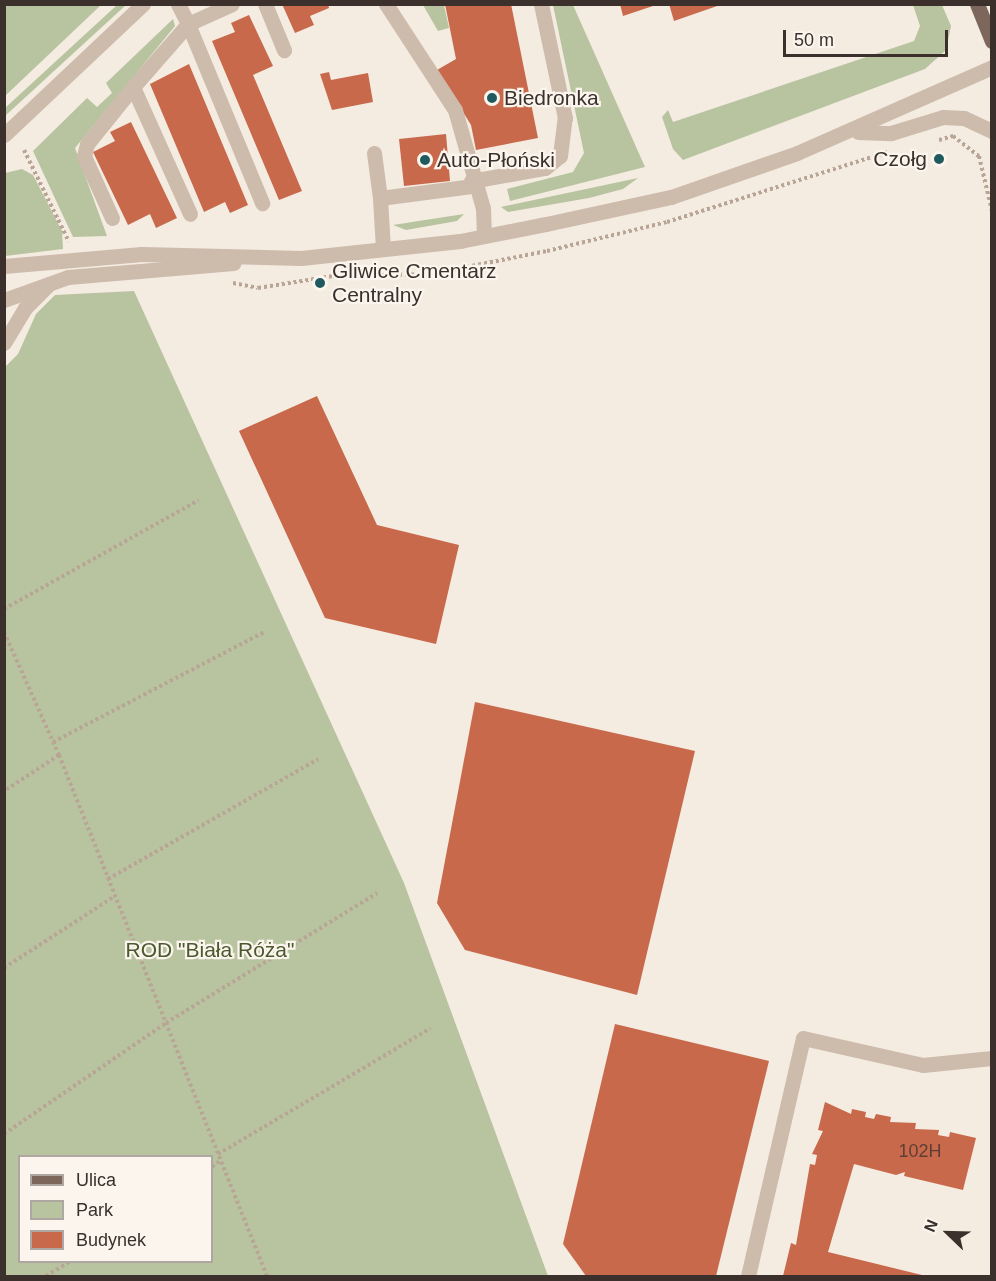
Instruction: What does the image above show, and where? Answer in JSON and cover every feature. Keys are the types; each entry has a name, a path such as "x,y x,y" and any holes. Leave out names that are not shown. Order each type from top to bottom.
{"main road":[{"path":"977,4 992,41"}],"street":[{"path":"4,135 143,4"},
{"path":"178,4 262,203"},
{"path":"112,218 84,156 87,144 188,24 232,4"},
{"path":"265,4 284,50"},
{"path":"386,4 455,110 472,183 483,208 484,236"},
{"path":"381,198 544,168 560,156 565,118 541,4"},
{"path":"4,300 52,282 266,258 383,249 484,236 671,197 855,132 992,67"},
{"path":"133,87 190,213"},
{"path":"855,132 891,133 943,117 964,118 992,131"},
{"path":"374,153 381,198 383,249"},
{"path":"4,266 141,254 266,258"},
{"path":"4,343 25,308 52,282"},
{"path":"748,1276 803,1038 923,1065 992,1058"}],"path":[{"path":"953,136 979,156 992,211"},
{"path":"24,150 69,242"},
{"path":"4,609 200,500"},
{"path":"4,632 59,755 267,1276"},
{"path":"53,742 264,632"},
{"path":"4,791 59,755"},
{"path":"108,879 318,759"},
{"path":"4,1134 166,1023 377,893"},
{"path":"4,969 115,896"},
{"path":"218,1154 431,1028"},
{"path":"213,1166 221,1160"},
{"path":"46,1276 67,1263"}],"green space":[{"path":"5,4 101,4 101,5 5,96"},
{"path":"117,5 126,5 5,116 5,108"},
{"path":"423,5 444,5 449,28 438,31"},
{"path":"553,5 573,5 645,167 510,201 507,189 573,172 584,153"},
{"path":"913,5 942,5 951,26 946,50 925,69 683,160 673,149 662,117 668,110 673,122 914,41 920,26"},
{"path":"173,19 175,26 75,148 107,236 73,237 33,151 87,98 97,107 112,93 106,83"},
{"path":"22,169 33,175 62,231 63,249 5,256 5,173"},
{"path":"638,178 623,189 589,198 508,212 501,207"},
{"path":"464,214 457,221 406,230 393,225"},
{"name":"ROD \"Biała Róża\"","path":"134,291 404,883 548,1276 5,1276 5,367 18,354 36,314 55,295"}],"building":[{"path":"282,4 328,4 329,8 310,16 314,25 295,33"},
{"name":"Biedronka","path":"445,4 511,4 538,138 476,150 471,125 437,70 456,59"},
{"path":"620,4 656,4 656,5 623,16"},
{"path":"669,4 720,4 720,5 674,21"},
{"path":"249,15 273,66 253,75 302,191 279,200 212,41 235,32 231,23"},
{"path":"189,64 248,205 230,213 225,202 204,212 150,84"},
{"path":"329,72 331,80 368,73 373,102 332,110 320,74"},
{"path":"131,122 177,218 156,228 150,214 128,225 93,152 115,141 110,132"},
{"name":"Auto-Płoński","path":"446,134 450,181 404,186 399,139"},
{"path":"317,396 377,525 459,545 436,644 325,618 239,431"},
{"path":"475,702 695,751 637,995 465,950 437,903"},
{"path":"615,1024 769,1061 716,1276 586,1276 563,1244"},
{"path":"825,1102 851,1114 852,1109 866,1112 865,1117 874,1119 876,1114 891,1117 890,1122 916,1123 915,1129 939,1130 938,1135 949,1137 950,1132 976,1138 963,1190 904,1176 905,1172 896,1175 854,1164 828,1252 926,1276 783,1276 791,1243 796,1245 810,1164 815,1165 817,1155 812,1154 823,1131 818,1130"}],"place":[{"name":"Biedronka","path":"492,98"},
{"name":"Czołg","path":"939,159"},
{"name":"Auto-Płoński","path":"425,160"},
{"name":"Gliwice Cmentarz Centralny","path":"320,283"}]}
